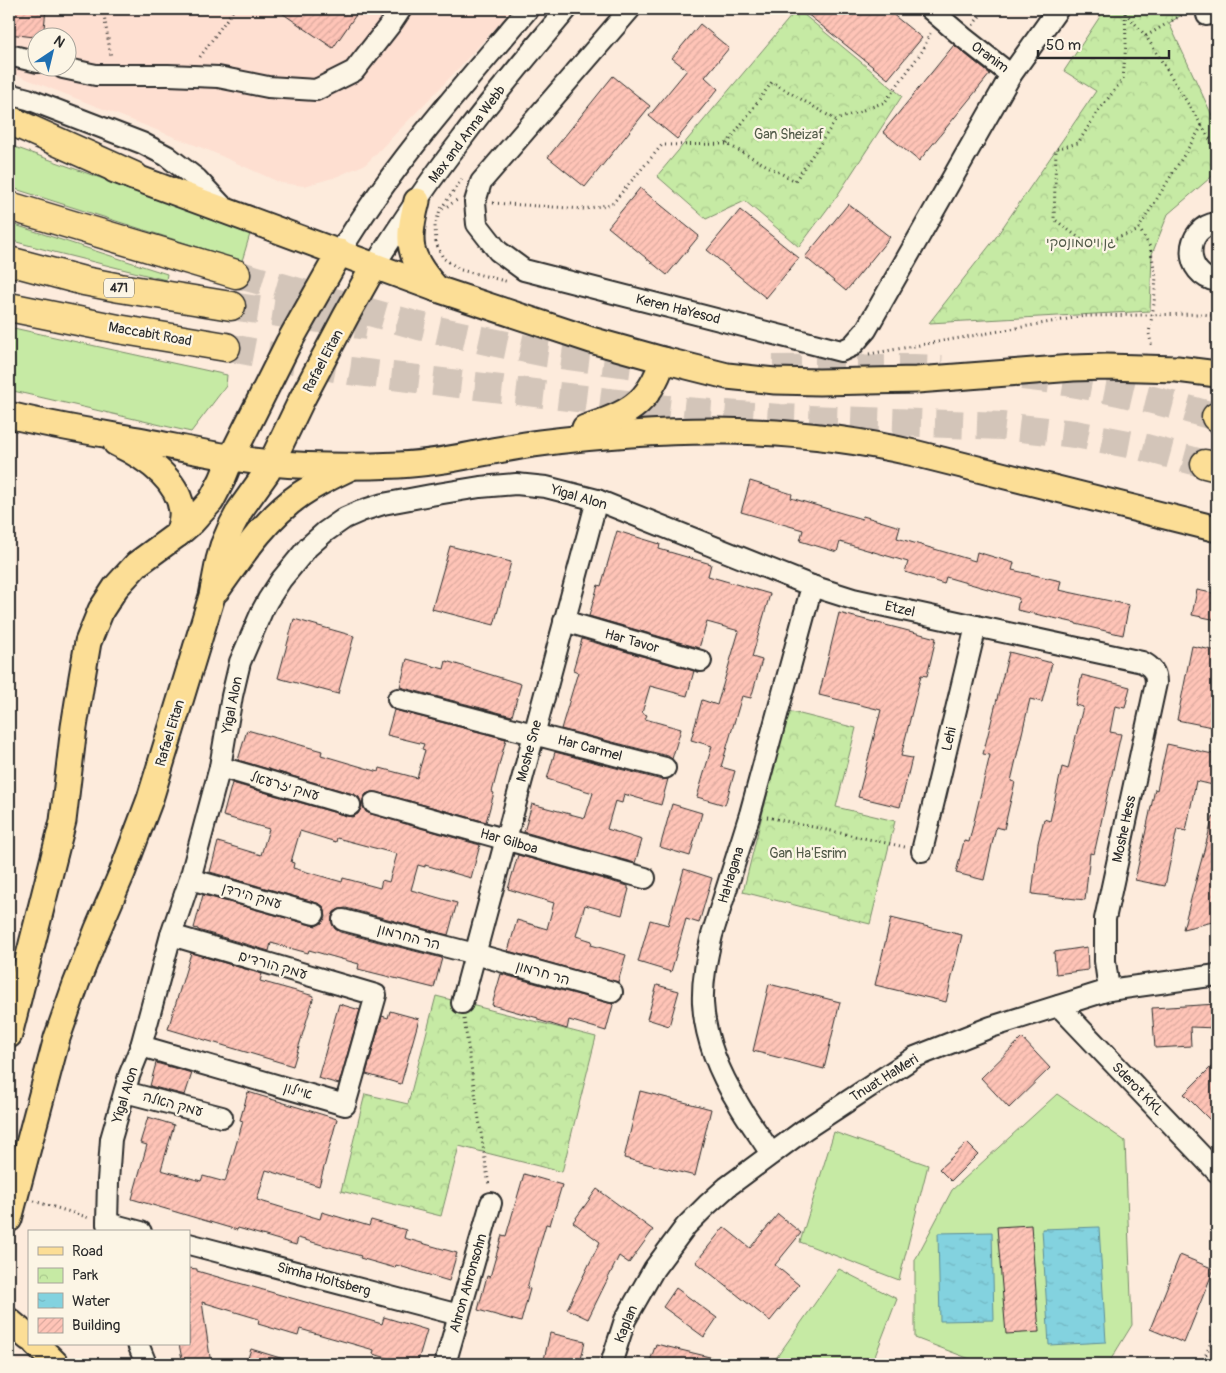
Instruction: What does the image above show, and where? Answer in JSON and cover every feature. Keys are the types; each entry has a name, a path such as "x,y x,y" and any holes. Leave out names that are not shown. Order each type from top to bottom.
{"highway":[{"path":"9,120 134,176"},
{"path":"9,206 236,274"},
{"name":"471","path":"9,260 84,281 231,306"},
{"path":"9,302 74,321"},
{"path":"9,308 74,321"},
{"name":"Maccabit Road","path":"74,321 226,348"}],"main road":[{"path":"9,135 134,176 437,289 591,340 727,376 775,381 819,382 916,380 1106,367 1177,369 1217,374"},
{"path":"417,201 411,222 411,248 416,262 437,289"},
{"path":"9,1035 63,821 74,727 88,642 101,610 116,586 137,564 178,534 211,501 288,344 340,252"},
{"name":"Rafael Eitan","path":"9,1219 57,1038 76,984 150,799 212,596 223,546 240,510 262,480 374,266"},
{"path":"537,443 611,420 630,409 646,395 655,382 663,360"},
{"path":"256,406 258,428 271,463"},
{"path":"9,415 231,458 271,463 351,467 433,462 537,443 615,435 732,431 832,438 874,444 914,453 1217,529"},
{"path":"89,432 120,445 142,458 170,482 182,512 178,534"},
{"path":"212,596 250,544 289,503 326,479 351,467"},
{"path":"9,1321 28,1337"},
{"path":"38,1346 56,1364"}],"street":[{"path":"78,71 96,75 218,77 268,87 316,90 354,71 401,9"},
{"path":"340,252 389,179 417,142 528,9"},
{"name":"Max and Anna Webb","path":"374,266 417,201 477,118 567,9"},
{"name":"Keren HaYesod","path":"630,9 481,182 475,202 476,224 498,250 524,270 840,352 852,346 866,330 1011,74"},
{"name":"Oranim","path":"933,12 1011,74 1058,9"},
{"path":"9,55 28,60"},
{"path":"9,94 142,143 167,156 197,179 228,211"},
{"path":"1217,223 1205,227 1197,234 1191,252 1193,262 1198,271 1205,277 1217,280"},
{"name":"Yigal Alon","path":"108,1227 108,1172 111,1139 140,1046 171,935 190,879 220,767 240,662 262,611 278,585 308,547 344,518 383,504 431,495 480,487 516,484 546,487 597,500 654,522"},
{"name":"Moshe Sne","path":"462,1003 597,500"},
{"name":"Etzel","path":"654,522 812,586 853,598 1142,662 1149,665 1153,670"},
{"name":"HaHagana","path":"771,1154 738,1103 720,1068 705,1017 703,1002 705,973 712,935 750,814 812,586"},
{"name":"Har Tavor","path":"564,621 701,661"},
{"name":"Lehi","path":"922,851 976,626"},
{"name":"Moshe Hess","path":"1109,990 1105,961 1105,918 1156,684 1156,676 1153,670"},
{"name":"Har Carmel","path":"398,698 665,768"},
{"name":"עמק יזרעאל","path":"220,767 350,805"},
{"name":"Har Gilboa","path":"374,803 645,878"},
{"name":"עמק הירדן","path":"190,879 314,914"},
{"name":"הר החרמון","path":"343,920 475,954"},
{"name":"עמק הורדים","path":"171,935 376,994"},
{"name":"הר חרמון","path":"475,954 612,992"},
{"name":"Tnuat HaMeri","path":"644,1286 654,1269 686,1226 727,1187 804,1130 915,1057 991,1027 1109,990 1217,975"},
{"name":"איילון","path":"140,1046 345,1105 376,994"},
{"name":"Sderot KKL","path":"1059,1006 1217,1172"},
{"name":"עמק האלה","path":"125,1092 222,1117"},
{"name":"Ahron Ahronsohn","path":"445,1364 491,1203"},
{"path":"108,1227 128,1230"},
{"name":"Simha Holtsberg","path":"190,1244 459,1314"},
{"name":"Kaplan","path":"611,1364 625,1320 644,1286"},
{"path":"139,1346 146,1364"}],"path":[{"path":"103,9 114,75"},
{"path":"187,76 234,9"},
{"path":"1122,9 1126,11 1146,36 1217,152"},
{"path":"1126,11 1123,79 1097,113 1078,143 1056,149 1054,219 1092,247 1137,231 1202,126"},
{"path":"1146,36 1206,11"},
{"path":"516,284 460,270 443,258 436,243 435,226 440,210 458,200 584,209 612,204 662,145 727,144 795,181 836,120 884,102 924,50 933,12"},
{"path":"727,144 772,82 836,120"},
{"path":"1139,228 1150,247 1156,277 1149,333 1155,368"},
{"path":"864,355 1086,316 1202,314 1217,316"},
{"path":"750,814 922,851"},
{"path":"462,1003 491,1203"},
{"path":"15,1195 108,1227"},
{"path":"1202,1364 1217,1328"}],"shaded area":[{"path":"9,9 513,9 443,85 366,164 333,178 304,186 281,183 210,151 9,72"}],"green space":[{"name":"Gan Sheizaf","path":"797,9 902,96 837,196 799,247 745,201 706,219 657,176"},
{"name":"גן ויסמונסקי","path":"1105,9 1191,9 1169,23 1217,126 1217,172 1168,214 1152,254 1150,311 929,323 994,240 1096,91 1064,71"},
{"path":"9,145 250,234 242,261 9,187"},
{"path":"9,223 167,274 166,280 9,240"},
{"path":"9,327 227,375 226,386 191,432 9,390"},
{"name":"Gan Ha'Esrim","path":"788,711 856,728 836,807 895,821 870,924 743,892"},
{"path":"436,996 596,1037 562,1172 459,1146 441,1216 341,1191 365,1094 408,1104"},
{"path":"1057,1094 1125,1141 1132,1325 1108,1364 983,1364 915,1338 915,1260 952,1190"},
{"path":"834,1132 928,1165 899,1280 800,1242"},
{"path":"839,1269 897,1299 872,1364 772,1364"}],"water":[{"path":"1099,1227 1106,1342 1049,1345 1042,1229"},
{"path":"992,1232 994,1320 940,1321 938,1233"}],"building":[{"path":"11,9 46,9 44,28 28,28 28,36 9,34"},
{"path":"276,9 360,9 333,48"},
{"path":"801,9 886,9 922,38 888,79"},
{"path":"700,24 729,48 705,77 718,89 677,139 649,116 687,70 672,58"},
{"path":"954,45 990,74 919,161 883,132"},
{"path":"613,76 650,106 585,187 548,157"},
{"path":"640,188 699,236 667,275 608,227"},
{"path":"848,204 890,237 846,291 805,257"},
{"path":"740,210 799,258 766,298 707,250"},
{"path":"750,481 792,494 791,498 862,519 863,516 900,527 897,538 975,561 977,552 1014,563 1012,570 1061,581 1059,590 1129,605 1123,635 1017,610 1019,598 946,577 944,584 905,572 908,562 840,542 837,552 800,541 803,530 741,512"},
{"path":"617,531 660,544 659,549 711,564 708,576 770,594 752,657 762,660 751,698 742,696 721,767 735,771 725,805 697,797 712,746 691,740 702,700 717,705 739,631 707,622 699,648 589,616 598,585 601,586"},
{"path":"450,546 511,562 494,625 432,609"},
{"path":"1197,590 1217,594 1217,620 1192,615"},
{"path":"839,613 936,638 927,676 921,675 901,756 912,758 900,807 858,797 881,710 819,695"},
{"path":"294,619 354,636 338,694 278,678"},
{"path":"582,639 694,671 687,696 650,686 642,713 647,715 645,719 681,729 672,759 668,756 561,729 578,672 573,670"},
{"path":"1192,646 1217,651 1217,728 1177,720"},
{"path":"1009,652 1052,663 1042,702 1030,699 1011,781 1015,782 1004,829 996,827 984,880 956,873 964,841 969,842 990,755 983,754"},
{"path":"407,659 444,669 446,661 521,684 512,716 400,687"},
{"path":"1082,675 1130,687 1125,708 1115,706 1110,732 1121,734 1094,854 1090,853 1085,900 1032,894 1038,843 1044,819 1050,821 1062,767 1068,769 1083,707 1075,705"},
{"path":"394,710 506,739 486,822 377,792 366,794 363,799 363,806 366,812 371,814 480,845 471,878 425,865 425,867 418,865 411,890 457,903 448,935 346,908 334,912 332,917 332,924 340,932 442,958 434,988 358,969 359,964 309,950 308,953 271,943 269,951 194,928 203,895 316,926 322,923 326,917 323,906 317,903 210,872 218,842 261,855 269,829 223,816 232,783 352,817 358,814 361,808 359,797 353,794 238,760 247,730 322,751 321,755 379,772 380,768 417,778 425,750 422,749 424,744 387,735","holes":["300,831 336,842 337,838 397,854 389,882 382,880 380,888 343,878 342,882 293,868 294,863 291,862"]},
{"path":"1167,744 1217,755 1217,786 1196,781 1186,831 1177,829 1165,886 1135,880"},
{"path":"555,752 662,780 668,779 661,805 624,794 622,803 615,801 607,829 642,840 635,863 524,832 532,804 585,818 593,793 547,779"},
{"path":"672,804 702,813 690,856 660,847"},
{"path":"1213,817 1217,818 1217,921 1183,929"},
{"path":"518,855 628,886 629,889 622,915 585,905 576,936 592,941 591,945 626,955 618,982 508,951 517,920 547,929 554,903 508,889"},
{"path":"684,869 712,878 699,923 686,919 671,972 638,962 650,920 668,925"},
{"path":"891,918 962,935 946,1002 875,985"},
{"path":"1087,947 1088,970 1056,974 1054,952"},
{"path":"191,953 262,974 260,981 314,996 293,1066 168,1029"},
{"path":"501,974 612,1004 606,1031 569,1020 567,1029 538,1020 538,1018 492,1005"},
{"path":"769,984 840,1002 824,1069 753,1051"},
{"path":"657,985 679,991 669,1026 647,1019"},
{"path":"339,1004 360,1010 339,1084 318,1078"},
{"path":"1217,1004 1217,1028 1190,1027 1191,1046 1155,1048 1152,1008"},
{"path":"390,1011 419,1019 401,1084 366,1074 382,1016 388,1018"},
{"path":"1022,1038 1050,1068 1009,1108 981,1078"},
{"path":"1217,1061 1217,1127 1184,1094"},
{"path":"156,1063 192,1073 185,1095 150,1086"},
{"path":"640,1091 711,1109 695,1176 624,1158"},
{"path":"248,1092 337,1119 319,1186 266,1170 257,1200 320,1219 322,1212 369,1226 371,1220 406,1230 404,1238 457,1253 449,1281 396,1265 395,1268 298,1238 296,1245 132,1199 147,1145 140,1143 148,1117 174,1125 161,1170 201,1181 203,1176 225,1182 243,1121 240,1120"},
{"path":"967,1143 978,1154 951,1181 939,1169"},
{"path":"524,1174 562,1185 550,1225 546,1224 527,1288 530,1289 521,1322 478,1310 487,1276 490,1277 502,1235 506,1236"},
{"path":"597,1189 653,1230 629,1263 619,1256 588,1319 567,1309 600,1242 573,1222"},
{"path":"778,1214 801,1233 775,1265 799,1285 770,1321 696,1262 724,1227 750,1248"},
{"path":"1031,1225 1039,1332 1006,1334 997,1227"},
{"path":"1180,1255 1214,1269 1184,1343 1150,1329"},
{"path":"190,1268 382,1324 384,1317 427,1330 417,1364 409,1364 373,1354 374,1350 300,1329 298,1336 258,1324 259,1319 202,1302 211,1364 183,1364 179,1346 190,1346"},
{"path":"676,1288 717,1318 704,1337 663,1307"},
{"path":"550,1333 585,1341 580,1364 543,1364"},
{"path":"656,1344 718,1359 717,1364 649,1364"},
{"path":"251,1349 290,1361 290,1364 246,1364"}],"tunnel":[{"path":"236,274 419,326 487,341 546,353 643,366 670,367"},
{"path":"231,306 367,326"},
{"path":"226,347 350,371 685,411 780,418 1002,426 1075,434 1139,446 1205,464"},
{"path":"773,369 942,369"},
{"path":"1022,376 1120,392 1216,417"}]}
